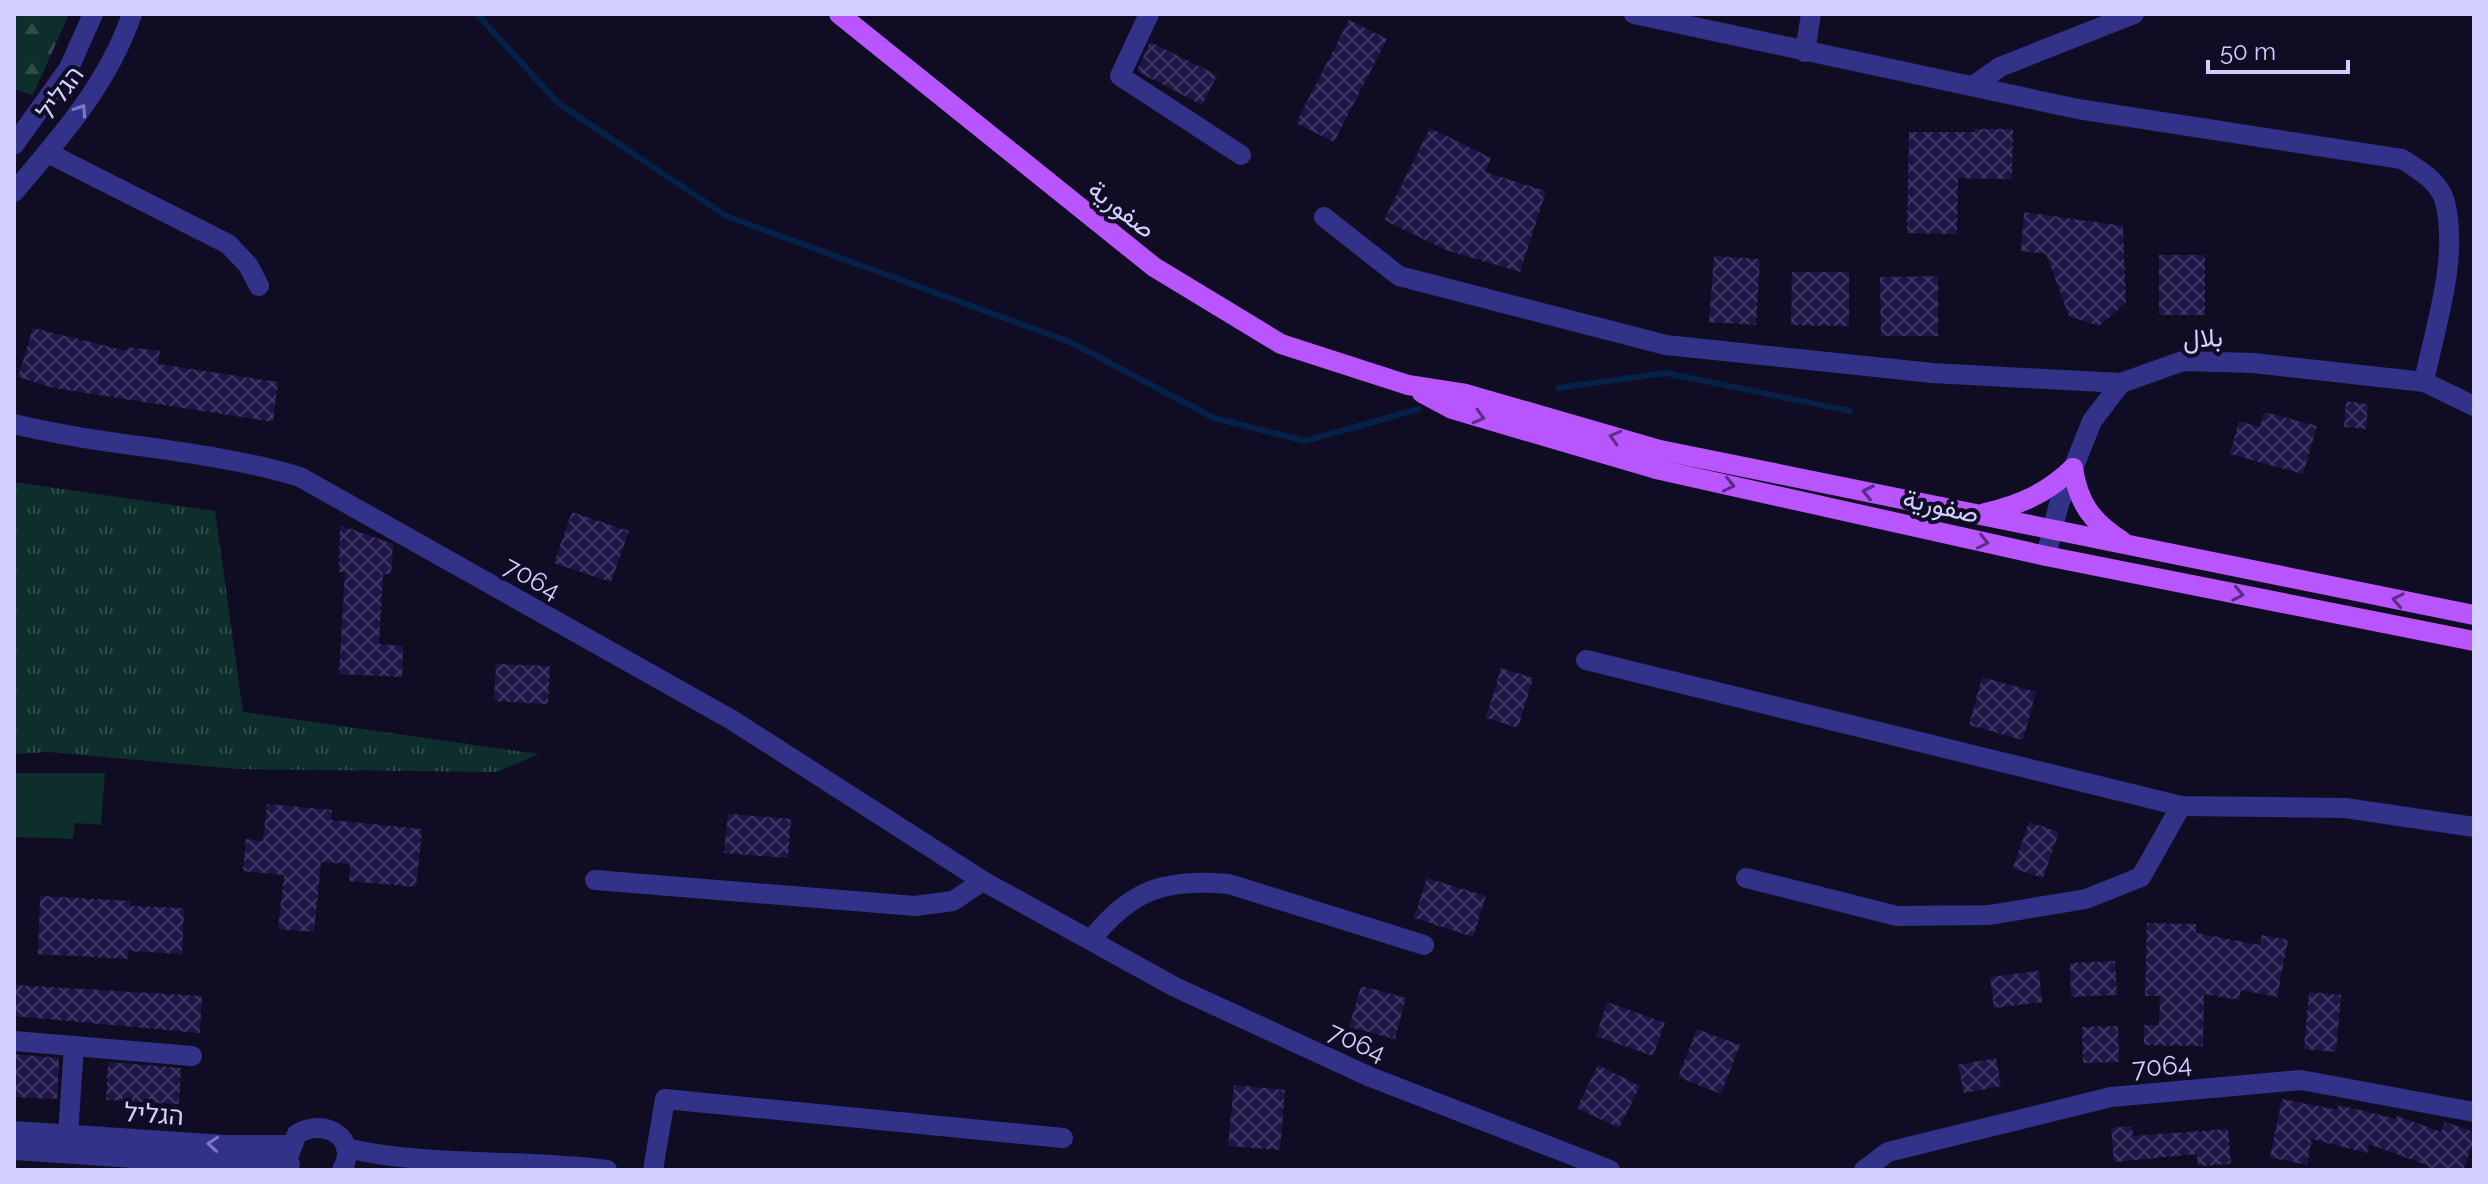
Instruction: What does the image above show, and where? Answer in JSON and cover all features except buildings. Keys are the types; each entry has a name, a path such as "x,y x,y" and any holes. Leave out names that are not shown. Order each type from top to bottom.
{"main road":[{"name":"صفورية","path":"839,14 1154,267 1281,344 1408,385 1466,394 1660,450 2474,615"},
{"name":"صفورية","path":"1408,385 1452,409 1656,469 2046,556 2474,641"},
{"path":"1978,515 2033,498 2055,486 2073,468"},
{"path":"2073,468 2076,489 2089,516 2129,545"}],"street":[{"name":"הגליל","path":"14,145 69,68 93,14"},
{"name":"הגליל","path":"14,192 48,153 107,71 132,14"},
{"path":"1149,14 1120,76 1241,155"},
{"path":"1634,14 2078,109 2402,159 2425,173 2445,200 2449,254 2424,382"},
{"path":"1805,52 1811,14"},
{"path":"1973,86 2000,67 2134,14"},
{"path":"48,153 228,244 248,265 259,286"},
{"path":"1324,217 1399,276 1666,345 1932,373 2121,383"},
{"name":"بلال","path":"2121,383 2183,361 2253,363 2424,382 2474,406"},
{"path":"2046,556 2051,529 2092,421 2121,383"},
{"name":"7064","path":"14,424 93,440 267,467 300,477 732,720 983,881 1175,987 1368,1076 1610,1170"},
{"path":"1586,660 2181,806 2345,808 2474,827"},
{"path":"1746,878 1897,916 1989,915 2072,902 2141,877 2181,806"},
{"path":"595,880 915,906 953,901 983,881"},
{"path":"1091,940 1107,920 1150,891 1176,882 1200,882 1229,884 1424,945"},
{"path":"14,1041 192,1056"},
{"path":"68,1134 74,1046"},
{"name":"7064","path":"1864,1170 1888,1152 2111,1097 2301,1080 2474,1112"},
{"path":"653,1170 665,1099 1063,1138"},
{"path":"291,1160 297,1134 318,1126 339,1134 346,1164 419,1160 607,1170"},
{"name":"הגליל","path":"14,1131 225,1145 291,1160"},
{"name":"הגליל","path":"14,1150 224,1164 291,1160"}],"green space":[{"path":"14,14 69,14 33,95 14,89"},
{"path":"14,482 215,511 243,712 539,754 497,772 237,769 48,752 14,754"},
{"path":"14,773 105,773 101,825 75,823 73,839 14,837"}],"waterway":[{"path":"477,14 558,103 726,216 1070,342 1214,418 1305,441 1419,409"},
{"path":"1558,388 1666,373 1850,411"}]}
